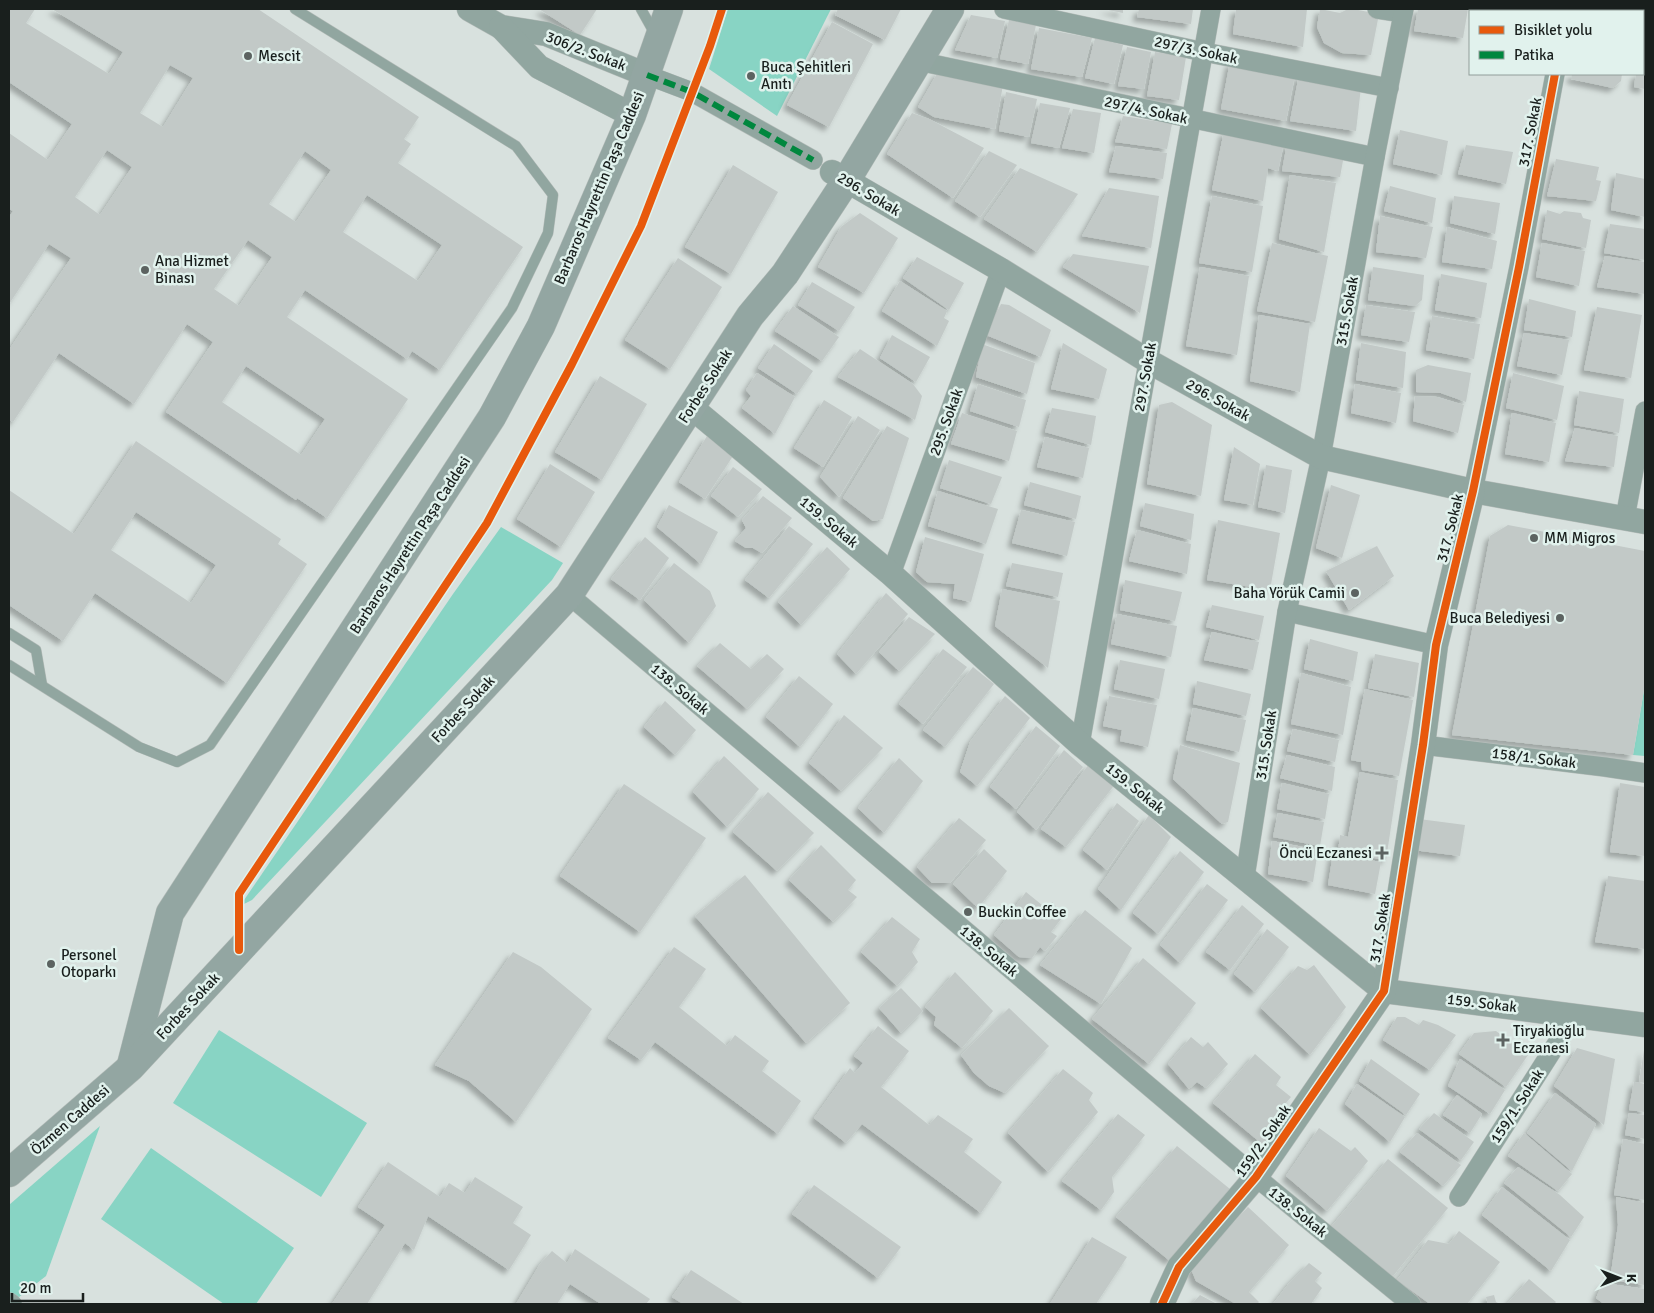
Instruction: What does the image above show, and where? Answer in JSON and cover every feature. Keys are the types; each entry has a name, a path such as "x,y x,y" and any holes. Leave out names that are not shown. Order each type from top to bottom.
{"main road":[{"name":"Barbaros Hayrettin Paşa Caddesi","path":"131,1067 170,913 492,418 541,326 632,115 670,9"},
{"name":"Forbes Sokak","path":"131,1067 569,595 750,316 785,274 830,171 929,9"},
{"name":"Forbes Sokak","path":"830,171 918,62 950,9"},
{"name":"Özmen Caddesi","path":"9,1173 131,1067"}],"street":[{"name":"306/2. Sokak","path":"469,9 502,27 546,34 647,75"},
{"name":"297/3. Sokak","path":"1004,9 1204,52 1389,88"},
{"name":"297. Sokak","path":"1080,744 1211,9"},
{"path":"1377,9 1403,11"},
{"name":"315. Sokak","path":"1244,877 1287,612 1321,457 1403,11"},
{"path":"502,27 539,67 632,115"},
{"name":"297/4. Sokak","path":"918,62 1375,157"},
{"path":"647,75 692,92 830,171"},
{"name":"317. Sokak","path":"1384,991 1436,645 1473,491 1521,258 1555,75"},
{"name":"296. Sokak","path":"830,171 1001,270 1148,360 1321,457 1473,491 1635,520"},
{"name":"295. Sokak","path":"891,574 1001,270"},
{"name":"159. Sokak","path":"691,407 891,574 1080,744 1384,991 1645,1025"},
{"path":"1635,520 1645,411"},
{"name":"138. Sokak","path":"569,595 1256,1177 1411,1304"},
{"path":"1287,612 1436,645"},
{"name":"158/1. Sokak","path":"1422,745 1645,773"},
{"name":"159/2. Sokak","path":"1162,1304 1179,1267 1256,1177 1384,991"},
{"name":"159/1. Sokak","path":"1459,1197 1575,1015"}],"lane":[{"path":"9,664 139,748 177,762 210,745 512,308 548,234 553,195 516,146 295,9"},
{"path":"641,9 659,42"},
{"path":"9,633 36,650 42,685"}],"green space":[{"path":"728,9 831,9 777,116 709,69"},
{"path":"501,527 563,563 552,580 252,900 240,906 453,594"},
{"path":"1645,684 1645,756 1633,755"},
{"path":"219,1030 367,1123 321,1197 173,1103"},
{"path":"100,1126 46,1276 14,1301 9,1297 9,1205"},
{"path":"151,1148 294,1248 256,1304 224,1304 101,1219"}],"building":[{"name":"Ana Hizmet Binası","path":"9,9 35,9 26,23 109,74 123,52 52,9 258,9 419,117 404,139 411,144 398,163 523,247 440,370 412,351 407,359 305,290 287,317 408,399 327,518 297,498 296,500 166,412 213,342 187,324 134,404 59,353 13,422 9,420 9,350 71,258 49,244 9,304 9,217 13,211 9,209 9,133 48,160 72,124 9,82","holes":["170,65 193,78 163,127 140,113","107,150 132,167 100,215 75,197","305,151 331,170 296,222 269,204","367,195 442,245 418,281 343,232","248,240 272,257 239,306 214,289","246,366 325,419 301,455 222,402"]},
{"path":"539,9 597,9 580,35"},
{"path":"838,9 901,9 885,40 835,15"},
{"path":"1103,9 1123,9 1123,13"},
{"path":"1139,9 1193,9 1191,24 1137,17"},
{"path":"1236,9 1307,9 1303,47 1233,34"},
{"path":"1320,9 1340,13 1353,9 1379,14 1371,55 1342,53 1324,43 1317,27"},
{"path":"1418,9 1468,9 1463,38 1414,31"},
{"path":"1486,9 1538,9 1538,10"},
{"path":"1584,9 1631,9 1631,10"},
{"path":"971,15 1005,21 997,58 955,50"},
{"path":"1009,20 1036,25 1028,64 1000,59"},
{"path":"832,22 873,44 829,127 787,105"},
{"path":"1039,28 1092,38 1082,77 1031,69"},
{"path":"1095,38 1123,45 1114,84 1085,78"},
{"path":"1127,47 1151,52 1144,89 1118,86"},
{"path":"1155,52 1186,57 1179,100 1147,96"},
{"path":"1644,52 1645,89 1634,87 1636,75 1644,75"},
{"path":"1230,62 1295,75 1286,121 1221,109"},
{"path":"938,72 1003,85 995,129 934,117 918,107"},
{"path":"1299,75 1361,87 1356,131 1290,121"},
{"path":"1572,75 1622,75 1621,81 1613,88 1571,79"},
{"path":"1006,92 1037,99 1029,137 999,131"},
{"path":"1040,103 1070,108 1059,148 1031,143"},
{"path":"1073,109 1101,113 1094,153 1062,148"},
{"path":"912,113 929,119 984,148 953,198 887,154"},
{"path":"1123,116 1172,124 1167,149 1115,142"},
{"path":"1400,130 1448,141 1442,175 1393,164"},
{"path":"1224,131 1284,143 1278,171 1268,168 1263,201 1212,190"},
{"path":"1287,143 1344,155 1340,177 1282,171"},
{"path":"1466,145 1513,152 1506,184 1458,174"},
{"path":"1116,146 1167,153 1163,179 1109,172"},
{"path":"989,151 1017,165 980,217 955,201"},
{"path":"1556,159 1599,167 1596,180 1601,181 1596,201 1547,196"},
{"path":"733,165 778,192 731,274 685,247"},
{"path":"1020,168 1078,194 1037,252 984,219"},
{"path":"1616,173 1645,179 1645,217 1611,210"},
{"path":"1290,175 1336,183 1324,252 1279,239"},
{"path":"1390,186 1436,198 1432,223 1384,211"},
{"path":"1109,188 1159,196 1151,248 1082,236"},
{"path":"1212,196 1263,206 1252,272 1199,263"},
{"path":"1454,196 1500,203 1495,234 1450,223"},
{"path":"1547,210 1560,214 1564,211 1581,213 1583,218 1591,220 1586,248 1542,239"},
{"path":"860,213 898,238 864,293 818,267 841,227"},
{"path":"1380,216 1433,227 1426,258 1376,252"},
{"path":"1610,224 1645,229 1645,260 1604,253"},
{"path":"1447,227 1497,241 1492,269 1442,262"},
{"path":"1272,243 1328,256 1315,322 1257,311"},
{"path":"1542,243 1585,251 1579,286 1536,277"},
{"path":"1073,254 1149,266 1140,313 1063,267"},
{"path":"1605,256 1645,262 1645,294 1597,287"},
{"path":"917,257 964,283 949,310 903,278"},
{"path":"678,258 722,287 670,369 625,340"},
{"path":"1200,267 1249,276 1237,355 1186,346"},
{"path":"1373,267 1424,275 1422,300 1415,306 1368,300"},
{"path":"1441,274 1487,283 1481,318 1435,310"},
{"path":"900,281 947,311 944,318 949,321 937,346 882,311"},
{"path":"812,282 855,307 839,331 798,305"},
{"path":"1529,299 1576,311 1572,337 1524,330"},
{"path":"1001,304 1009,305 1051,330 1041,357 986,335"},
{"path":"1366,305 1415,312 1409,342 1361,335"},
{"path":"793,306 839,337 822,361 775,331"},
{"path":"1597,307 1642,315 1631,378 1584,370"},
{"path":"1259,315 1310,324 1300,392 1250,381"},
{"path":"1432,316 1480,324 1474,359 1426,350"},
{"path":"1524,333 1569,340 1562,375 1517,366"},
{"path":"892,335 930,357 916,382 880,358"},
{"path":"1063,343 1107,369 1099,399 1051,389"},
{"path":"1361,343 1406,352 1403,388 1356,380"},
{"path":"774,344 813,371 797,394 758,368"},
{"path":"982,344 1035,363 1027,394 976,377"},
{"path":"860,349 913,384 922,396 915,420 838,377"},
{"path":"1428,365 1471,373 1466,402 1441,393 1416,392 1416,370"},
{"path":"757,373 795,397 775,434 742,408 751,396 746,390"},
{"path":"1513,373 1564,386 1557,420 1506,408"},
{"path":"600,376 647,404 602,480 555,452"},
{"path":"978,384 1026,400 1019,427 970,411"},
{"path":"1355,384 1401,393 1396,423 1351,413"},
{"path":"1579,391 1624,399 1619,433 1574,425"},
{"path":"1415,396 1437,397 1464,405 1458,433 1413,421"},
{"path":"824,400 852,417 823,467 794,448"},
{"path":"1172,402 1212,425 1201,496 1147,484 1159,405"},
{"path":"1052,408 1096,416 1091,445 1045,432"},
{"path":"962,413 1017,431 1009,461 951,444"},
{"path":"1512,413 1556,423 1549,462 1505,454"},
{"path":"858,416 880,430 839,497 820,477"},
{"path":"887,426 909,438 883,519 873,521 843,498"},
{"path":"1575,428 1618,436 1614,467 1565,461"},
{"path":"707,436 733,456 705,499 679,482"},
{"path":"1045,437 1089,448 1083,478 1037,467"},
{"path":"136,441 281,539 278,544 307,564 227,683 95,593 63,641 9,605 9,490 74,534","holes":["136,512 216,565 191,603 111,550"]},
{"path":"1234,447 1260,464 1253,505 1224,500"},
{"path":"949,460 1002,477 991,504 940,488"},
{"path":"550,464 595,492 561,547 517,519"},
{"path":"1266,465 1292,470 1285,513 1258,507"},
{"path":"733,467 762,489 738,517 711,496"},
{"path":"1030,482 1081,496 1076,519 1024,505"},
{"path":"1331,485 1360,495 1342,558 1316,548"},
{"path":"938,491 998,509 986,544 928,526"},
{"path":"763,496 792,518 762,553 753,548 746,548 735,541 746,528 742,520"},
{"path":"1145,503 1194,514 1191,540 1140,526"},
{"path":"669,505 718,532 701,564 657,527"},
{"path":"1021,510 1075,522 1067,556 1012,543"},
{"path":"1218,520 1280,533 1270,590 1207,580"},
{"name":"Buca Belediyesi","path":"1508,525 1645,551 1645,684 1633,755 1452,735 1490,536"},
{"path":"789,526 813,544 769,598 745,580"},
{"path":"1137,530 1191,544 1187,574 1129,561"},
{"path":"645,537 669,558 640,600 611,579"},
{"path":"925,537 984,554 971,602 953,598 955,584 927,582 916,572"},
{"name":"Baha Yörük Camii","path":"1377,546 1394,576 1349,610 1326,571"},
{"path":"827,547 850,569 801,625 778,602"},
{"path":"674,563 710,591 716,606 689,643 644,600"},
{"path":"1012,563 1063,573 1058,597 1006,586"},
{"path":"1125,580 1182,592 1175,621 1120,610"},
{"path":"1002,589 1060,601 1048,668 995,626"},
{"path":"886,593 908,614 856,674 837,654"},
{"path":"1212,605 1264,616 1259,640 1206,627"},
{"path":"1117,614 1177,626 1171,657 1111,644"},
{"path":"909,617 935,634 899,671 879,652"},
{"path":"1212,632 1259,642 1253,670 1204,660"},
{"path":"1310,639 1358,652 1353,681 1304,669"},
{"path":"720,643 751,669 767,654 784,669 747,709 697,666"},
{"path":"943,649 967,667 923,724 899,704"},
{"path":"1375,654 1419,663 1414,697 1368,688"},
{"path":"1120,660 1165,669 1159,699 1114,689"},
{"path":"973,667 994,684 945,747 923,730"},
{"path":"1301,673 1351,687 1343,735 1291,724"},
{"path":"799,676 833,704 800,747 766,717"},
{"path":"1197,681 1251,694 1246,716 1193,704"},
{"path":"1365,689 1413,700 1399,776 1362,770 1361,762 1351,760"},
{"path":"1005,696 1030,718 977,786 960,772 970,742"},
{"path":"1109,696 1157,705 1148,747 1120,741 1122,730 1103,726"},
{"path":"665,701 696,730 675,755 644,727"},
{"path":"1193,708 1246,720 1239,752 1186,740"},
{"path":"844,715 883,748 841,791 809,763"},
{"path":"1036,726 1060,746 1016,809 990,787"},
{"path":"1293,729 1339,740 1335,762 1287,751"},
{"path":"1180,745 1240,763 1228,822 1222,824 1173,779"},
{"path":"1064,750 1083,767 1036,830 1017,812"},
{"path":"1287,755 1335,767 1332,791 1280,778"},
{"path":"724,756 759,789 727,827 693,792"},
{"path":"899,758 923,781 884,833 858,808"},
{"path":"1089,764 1116,783 1066,847 1041,829"},
{"path":"1360,772 1398,780 1386,860 1338,852 1340,835 1348,837"},
{"path":"1282,783 1329,794 1325,819 1277,809"},
{"path":"1620,783 1645,787 1645,856 1610,852"},
{"path":"624,784 706,838 640,932 560,876"},
{"path":"768,792 814,833 777,871 733,832"},
{"path":"1117,803 1139,821 1107,870 1083,850"},
{"path":"1278,813 1324,822 1320,846 1273,837"},
{"path":"1149,815 1171,837 1121,910 1098,889"},
{"path":"959,818 986,840 950,883 932,883 917,867"},
{"path":"1419,819 1465,825 1460,856 1413,850"},
{"path":"1272,841 1318,850 1313,882 1268,874"},
{"path":"821,845 856,880 848,890 857,897 833,922 789,880"},
{"path":"984,849 1007,871 978,908 953,884"},
{"path":"1180,851 1204,872 1158,934 1133,913"},
{"path":"1333,854 1381,862 1375,894 1328,885"},
{"path":"745,875 850,1003 806,1043 695,916"},
{"path":"1608,876 1645,881 1645,949 1595,942"},
{"path":"1207,884 1228,900 1180,963 1160,945"},
{"path":"1026,892 1047,909 1052,902 1064,915 1051,932 1057,936 1045,951 1040,947 1032,958 1019,957 994,935"},
{"path":"1242,905 1264,924 1230,970 1206,952"},
{"path":"1085,910 1132,948 1101,1004 1040,965"},
{"path":"892,917 920,939 912,952 918,962 897,986 861,952"},
{"path":"1267,929 1289,947 1255,992 1234,974"},
{"path":"674,947 706,969 679,1007 727,1046 735,1035 769,1061 762,1071 801,1101 778,1134 655,1042 641,1060 608,1038"},
{"path":"513,952 541,967 592,1009 516,1122 469,1081 435,1065"},
{"path":"1143,958 1196,1003 1149,1064 1092,1019"},
{"path":"1314,965 1346,1007 1310,1055 1261,1008 1298,966 1307,970"},
{"path":"955,972 993,1011 962,1048 934,1025 936,1017 925,1007"},
{"path":"901,988 923,1011 901,1033 879,1008"},
{"path":"1009,1008 1049,1046 1005,1093 989,1086 974,1073 961,1055"},
{"path":"1397,1017 1405,1017 1419,1025 1423,1020 1438,1025 1456,1035 1430,1070 1383,1040"},
{"path":"878,1026 909,1051 881,1087 929,1125 938,1115 973,1139 964,1152 1002,1182 981,1213 862,1124 846,1143 814,1118 850,1068 855,1073 863,1063 854,1056"},
{"path":"1496,1031 1528,1055 1506,1087 1459,1054 1474,1033"},
{"path":"1191,1037 1203,1047 1208,1042 1228,1064 1206,1088 1197,1082 1189,1089 1168,1064"},
{"path":"1577,1048 1615,1059 1604,1125 1554,1086"},
{"path":"1645,1051 1645,1083 1639,1082"},
{"path":"1255,1054 1281,1077 1276,1085 1291,1097 1285,1104 1294,1113 1267,1148 1213,1103"},
{"path":"1371,1059 1420,1094 1406,1115 1359,1081"},
{"path":"1460,1059 1505,1090 1490,1114 1448,1086"},
{"path":"1063,1069 1093,1093 1089,1100 1098,1112 1048,1172 1008,1133"},
{"path":"1634,1082 1645,1084 1645,1112 1629,1110"},
{"path":"1357,1084 1405,1117 1390,1142 1345,1104"},
{"path":"1555,1093 1596,1124 1572,1171 1527,1133"},
{"path":"1457,1095 1482,1114 1470,1133 1443,1115"},
{"path":"1434,1113 1474,1142 1461,1160 1419,1129"},
{"path":"1629,1113 1645,1115 1645,1139 1625,1135"},
{"path":"1118,1114 1145,1135 1112,1177 1114,1192 1101,1210 1062,1181"},
{"path":"1319,1128 1351,1151 1355,1147 1368,1161 1327,1211 1286,1176"},
{"path":"1417,1133 1461,1165 1443,1186 1400,1152"},
{"path":"1524,1133 1572,1174 1558,1191 1508,1156"},
{"path":"1623,1139 1645,1144 1645,1200 1614,1195"},
{"path":"1177,1146 1230,1189 1170,1261 1116,1217"},
{"path":"1388,1159 1448,1208 1393,1276 1331,1227"},
{"path":"388,1162 440,1197 449,1183 465,1193 475,1177 523,1207 513,1223 531,1235 509,1270 428,1216 414,1250 405,1243 367,1304 332,1304 385,1225 358,1207"},
{"path":"1518,1167 1560,1195 1584,1217 1571,1237 1504,1183"},
{"path":"814,1185 901,1247 878,1278 792,1214"},
{"path":"1502,1187 1570,1240 1551,1271 1482,1215"},
{"path":"1616,1197 1645,1203 1645,1285 1610,1280 1618,1225"},
{"path":"1248,1207 1289,1245 1249,1292 1259,1302 1257,1304 1236,1304 1196,1281 1191,1269"},
{"path":"1459,1231 1500,1262 1467,1304 1430,1304 1397,1280 1428,1240 1449,1244"},
{"path":"1092,1237 1127,1257 1096,1304 1050,1304"},
{"path":"575,1249 650,1299 646,1304 601,1304 570,1284 557,1304 516,1304 540,1264 552,1251 567,1263"},
{"path":"1309,1263 1322,1273 1315,1281 1322,1288 1311,1304 1273,1304 1290,1282"},
{"path":"691,1270 744,1304 683,1304 672,1297"},
{"path":"1529,1279 1556,1302 1554,1304 1507,1304"},
{"path":"1603,1283 1645,1289 1645,1304 1604,1304 1596,1298"},
{"path":"1200,1295 1217,1304 1192,1304"},
{"path":"1494,1295 1496,1302 1500,1304 1488,1304 1486,1297"}],"marked path":[{"path":"647,75 692,92 813,160"}],"cycle path":[{"path":"239,950 239,894 487,523 572,364 641,226 710,46 722,9"},
{"path":"1162,1304 1179,1267 1256,1177 1384,991 1423,745 1436,645 1473,491 1519,267 1555,75"}],"place":[{"name":"Mescit","path":"248,56"},
{"name":"Buca Şehitleri Anıtı","path":"751,76"},
{"name":"Ana Hizmet Binası","path":"145,270"},
{"name":"MM Migros","path":"1534,538"},
{"name":"Baha Yörük Camii","path":"1355,593"},
{"name":"Buca Belediyesi","path":"1560,618"},
{"name":"Öncü Eczanesi","path":"1382,853"},
{"name":"Buckin Coffee","path":"968,912"},
{"name":"Personel Otoparkı","path":"51,964"},
{"name":"Tiryakioğlu Eczanesi","path":"1503,1040"}]}
